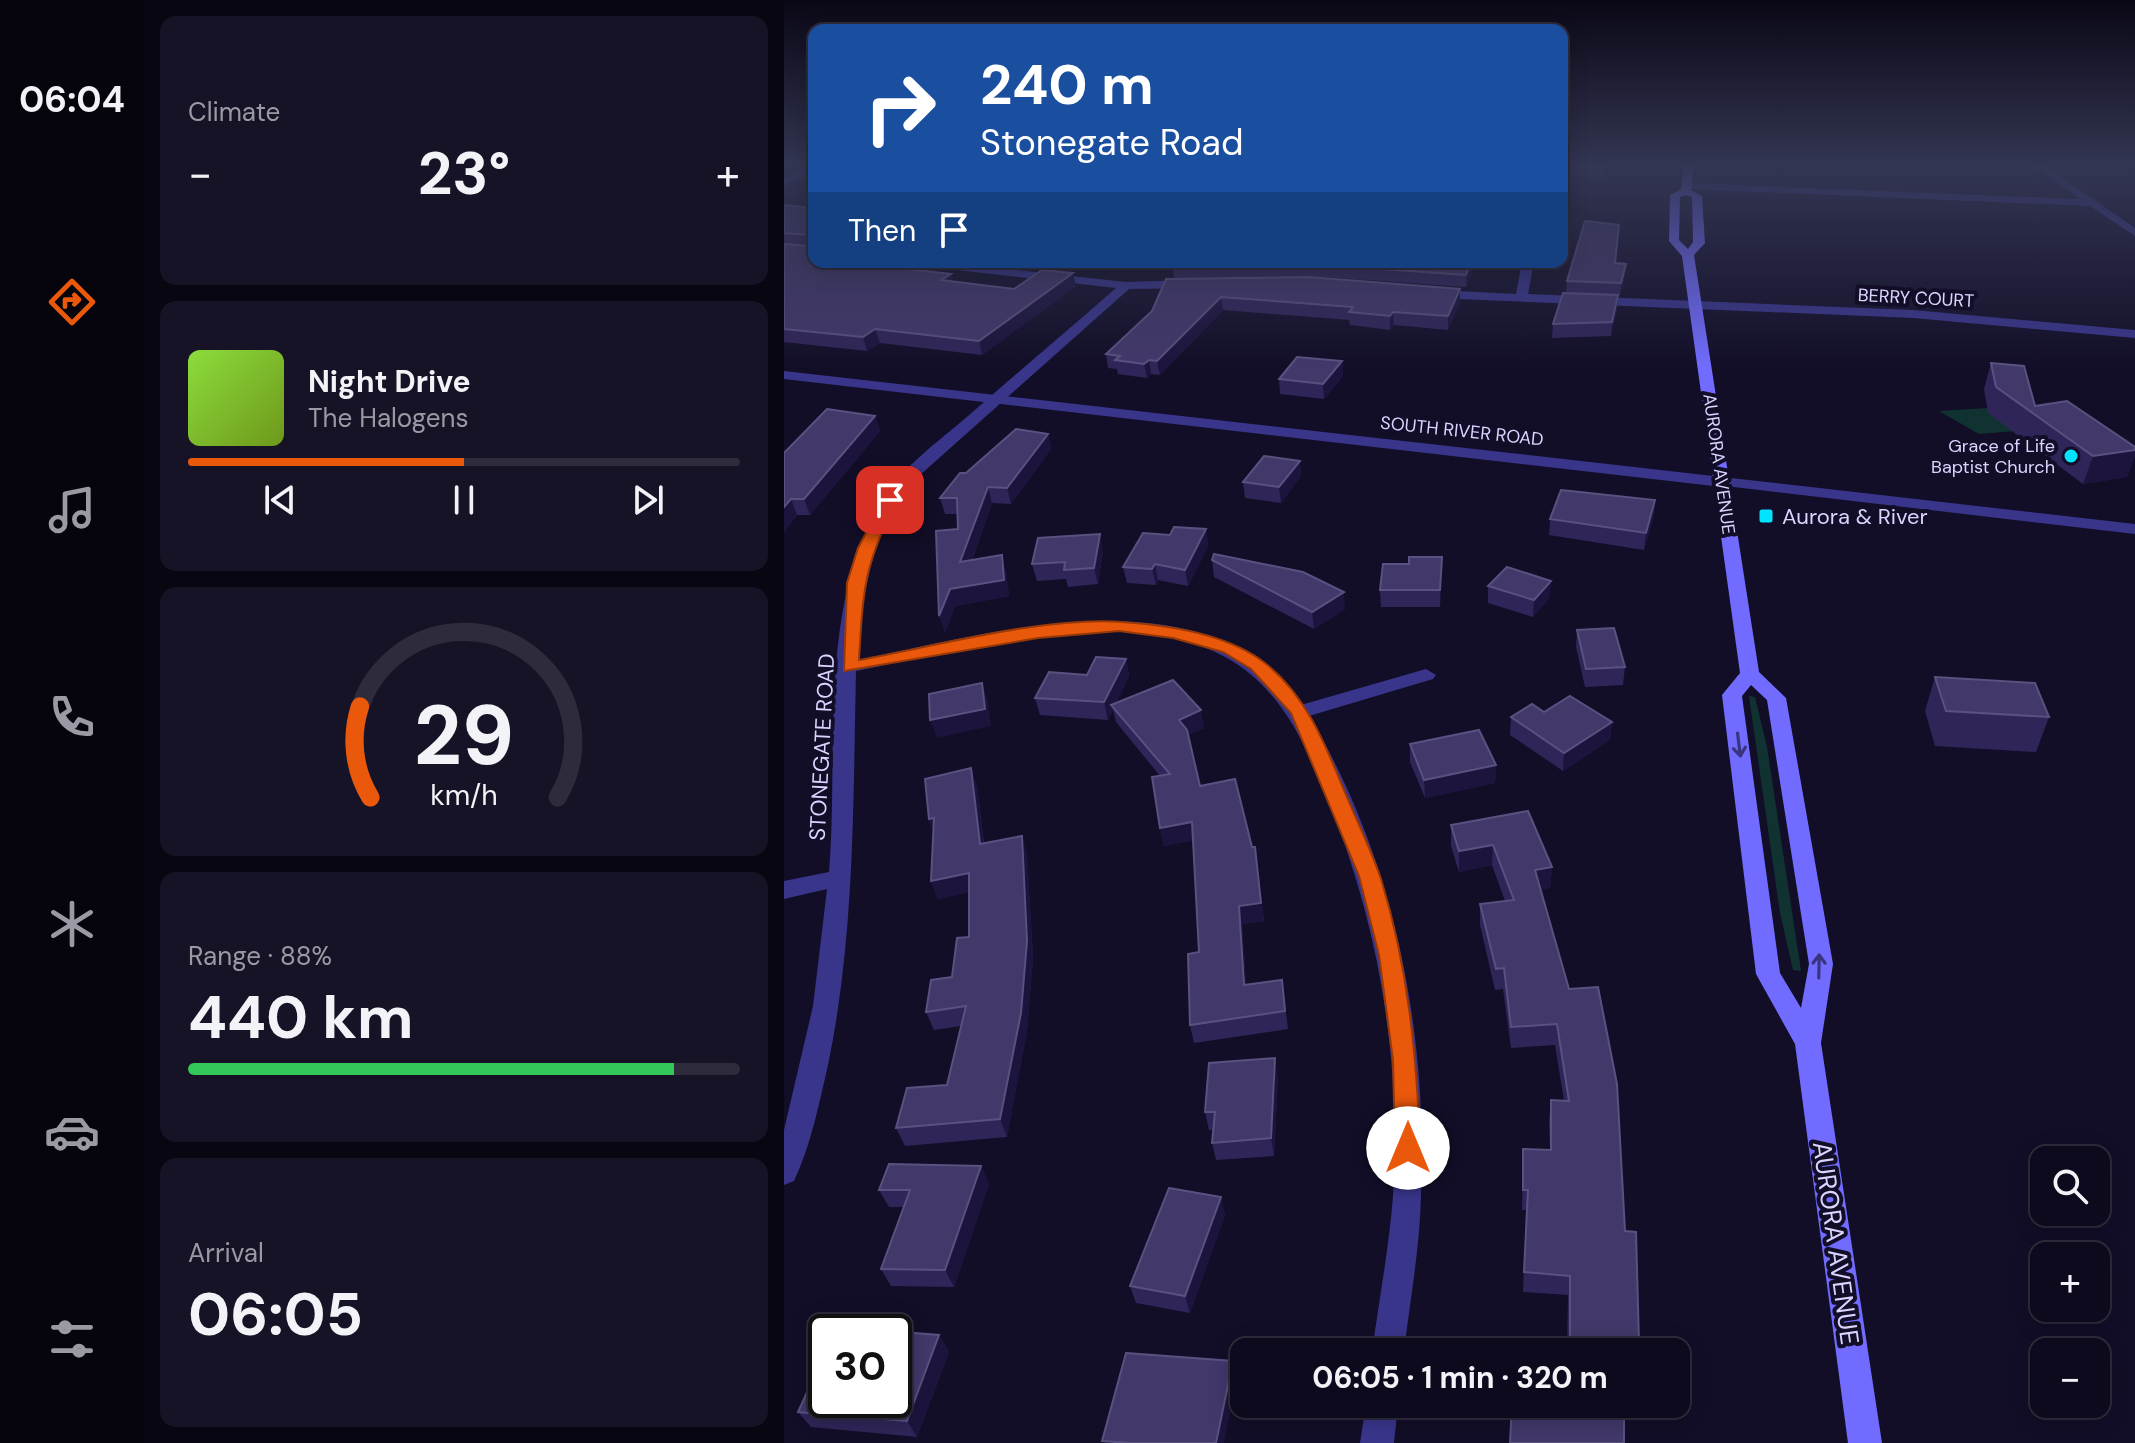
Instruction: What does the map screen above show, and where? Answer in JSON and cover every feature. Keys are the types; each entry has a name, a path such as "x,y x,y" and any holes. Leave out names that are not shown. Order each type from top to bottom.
{"main road":[{"name":"AURORA AVENUE","path":"1674,233 1674,241 1688,255 1750,674 1776,698 1821,964 1808,1043 1865,1443"},
{"name":"AURORA AVENUE","path":"1688,255 1699,243 1699,233"},
{"name":"AURORA AVENUE","path":"1750,674 1732,695 1768,974 1808,1043"}],"street":[{"path":"1003,268 1126,286 1207,283"},
{"path":"1521,298 1527,268"},
{"name":"STONEGATE ROAD","path":"784,1172 818,1059 827,1010 839,878 855,583 865,548 890,500 924,462 1126,286"},
{"name":"BERRY COURT","path":"1420,293 1913,314 2135,334"},
{"name":"SOUTH RIVER ROAD","path":"784,375 2135,529"},
{"path":"850,667 1075,627 1154,629 1229,649 1257,665 1279,685 1299,712 1370,876 1393,970 1405,1060 1408,1122 1407,1199 1390,1338"},
{"path":"1299,712 1426,675"},
{"path":"784,890 839,878"},
{"path":"1377,1443 1380,1418"}],"green space":[{"path":"1996,409 2015,431 1979,434 1939,411"},
{"path":"1749,696 1755,697 1767,747 1801,971 1793,970 1780,913"}],"building":[{"path":"1581,233 1618,233 1615,263 1626,264 1621,283 1567,281"},
{"path":"784,244 808,246 808,268 899,268 951,274 941,280 1014,289 1042,270 1073,273 979,341 875,329 863,337 784,329"},
{"path":"1366,268 1469,268 1466,275"},
{"path":"1309,277 1460,289 1448,316 1393,312 1390,316 1349,312 1353,307 1221,297 1157,361 1149,360 1144,364 1115,360 1120,356 1106,354 1152,311 1166,279"},
{"path":"1563,293 1618,295 1612,322 1553,324"},
{"path":"1297,357 1342,361 1323,384 1279,379"},
{"path":"1991,363 2024,366 2035,406 2067,401 2135,447 2135,450 2093,456 1996,387"},
{"path":"827,409 875,416 804,499 791,499 784,507 784,453"},
{"path":"1016,429 1048,434 1007,488 988,487 960,562 1002,555 1004,580 950,589 939,616 936,531 958,529 957,498 940,498 960,473 966,473"},
{"path":"1264,456 1300,461 1279,487 1243,482"},
{"path":"1561,490 1655,500 1646,533 1550,519"},
{"path":"1174,527 1206,529 1185,570 1155,564 1152,569 1123,567 1143,533 1170,535"},
{"path":"1100,534 1094,568 1064,570 1065,562 1032,564 1038,538"},
{"path":"1214,554 1303,572 1344,592 1312,612 1212,560"},
{"path":"1409,557 1442,557 1440,590 1380,590 1383,564 1409,564"},
{"path":"1507,567 1551,581 1534,600 1488,586"},
{"path":"1614,628 1625,667 1586,669 1577,630"},
{"path":"1096,657 1126,659 1104,702 1035,698 1049,672 1087,675"},
{"path":"1935,677 2035,683 2049,717 1946,711"},
{"path":"1173,680 1201,710 1179,720 1187,730 1200,786 1235,779 1252,847 1255,847 1261,903 1239,906 1244,985 1282,980 1285,1011 1190,1025 1188,954 1199,952 1192,822 1160,828 1152,777 1170,774 1111,705"},
{"path":"982,683 985,709 930,720 929,694"},
{"path":"1570,696 1612,722 1564,753 1511,717 1532,704 1544,712"},
{"path":"1479,730 1496,765 1424,780 1410,744"},
{"path":"971,768 980,844 1022,836 1027,941 1021,1013 1000,1119 896,1128 907,1088 947,1085 966,1006 926,1012 931,980 952,977 957,938 969,937 969,873 931,881 934,818 929,819 925,779"},
{"path":"1528,811 1552,867 1535,870 1569,989 1598,987 1617,1084 1625,1231 1636,1232 1639,1338 1570,1338 1570,1276 1524,1272 1528,1190 1523,1190 1523,1149 1551,1150 1551,1100 1569,1101 1557,1024 1511,1027 1504,968 1496,969 1480,904 1514,900 1493,845 1459,851 1451,825"},
{"path":"1275,1058 1271,1138 1212,1143 1215,1112 1205,1112 1209,1063"},
{"path":"889,1164 981,1166 945,1270 881,1269 910,1190 879,1190"},
{"path":"1169,1188 1221,1197 1185,1296 1130,1286"},
{"path":"912,1333 939,1335 912,1408"},
{"path":"1126,1353 1230,1361 1230,1375 1216,1443 1102,1441"},
{"path":"808,1390 808,1413 798,1412"},
{"path":"871,1418 908,1418 907,1421"},
{"path":"1511,1418 1624,1418 1624,1443 1510,1443"}],"place":[{"name":"Grace of Life Baptist Church","path":"2071,456"},
{"name":"Aurora & River","path":"1766,516"}],"route":[{"path":"890,500 865,548 855,583 850,667 1075,627 1119,626 1194,637 1229,649 1257,665 1279,685 1299,712 1315,742 1370,876 1390,955 1405,1060 1408,1148"}]}
